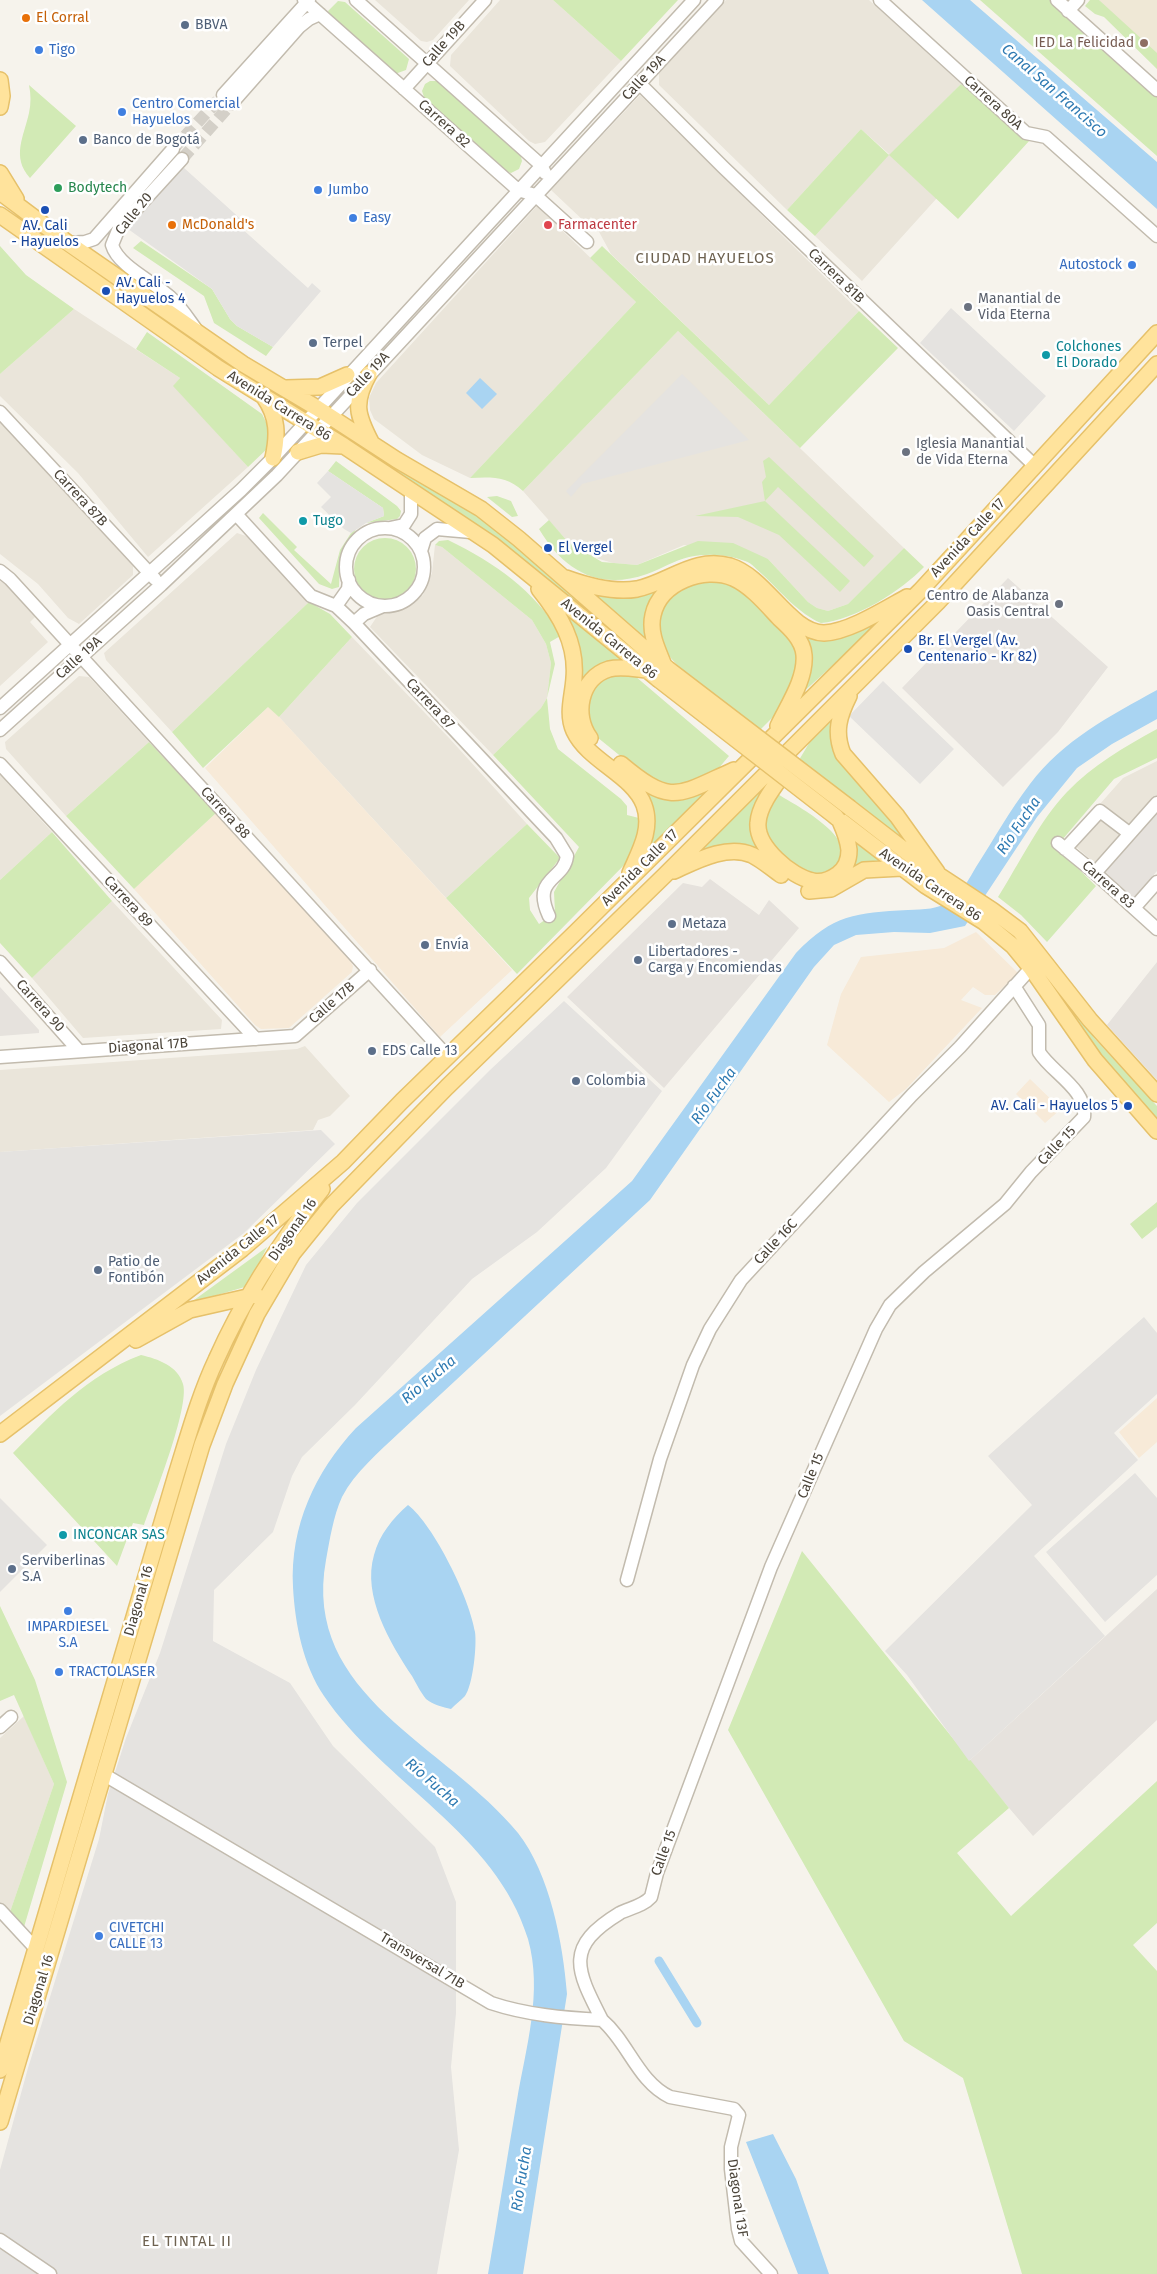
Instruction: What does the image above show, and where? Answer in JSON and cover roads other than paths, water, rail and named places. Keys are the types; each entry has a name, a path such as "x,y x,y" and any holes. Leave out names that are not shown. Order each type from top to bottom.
{"main road":[{"path":"0,80 2,96 0,108"},
{"path":"0,173 22,206"},
{"name":"Avenida Carrera 86","path":"0,192 22,206 68,243 243,364 481,509 509,530 560,576 659,671 838,819 902,868 943,885"},
{"name":"Avenida Carrera 86","path":"4,219 203,358 344,446 475,533 659,671 850,808 943,885 988,916 1020,930 1090,1020 1157,1094"},
{"name":"Avenida Calle 17","path":"0,1434 242,1249 343,1162 920,591 1157,333"},
{"name":"Avenida Calle 17","path":"89,1367 179,1315 205,1305 270,1292 308,1233 352,1183 665,875 944,596 1157,364"},
{"path":"369,374 360,390 358,411 372,444"},
{"path":"285,388 320,387 347,375"},
{"path":"263,396 274,414 278,431 273,458"},
{"path":"298,452 320,445 344,446"},
{"path":"560,576 592,586 626,590 647,586 690,567 721,564 742,571 755,580 796,620 807,628 823,633 851,625 920,591"},
{"path":"522,568 556,610 572,645 574,678 570,716 575,731 586,748 630,786 644,805 646,830 625,883"},
{"path":"742,766 690,790 660,792 636,777 595,743 586,732 581,718 582,699 588,684 601,672 613,668 659,671 652,629 653,614 661,599 674,586 690,577 722,575 740,582 798,638 803,648 802,673 774,734"},
{"path":"854,687 838,725 839,741 843,754 930,859 943,885"},
{"path":"817,723 761,810 758,824 760,836 772,855 796,874 806,879 823,881 840,873 848,862 848,845 838,819"},
{"path":"665,875 717,854 744,853 760,859 796,885 816,892 836,887 864,870 902,868"},
{"name":"Avenida Carrera 86","path":"988,916 1031,968 1095,1060 1157,1131"},
{"name":"Diagonal 16","path":"0,2070 184,1448 215,1361 249,1296 289,1233 343,1162"},
{"name":"Diagonal 16","path":"0,2122 202,1445 241,1348 270,1292"}],"street":[{"path":"356,0 541,165 545,175 540,190"},
{"name":"Calle 19B","path":"404,89 485,0"},
{"name":"Calle 19A","path":"0,708 150,573 273,458 347,375 694,0"},
{"name":"Calle 19A","path":"0,730 160,585 236,514 298,452 717,0"},
{"name":"Carrera 80A","path":"880,0 1026,133 1046,137 1157,236"},
{"path":"307,1 227,99 299,27 309,19 320,14"},
{"name":"Carrera 82","path":"307,1 518,190 540,190 587,242"},
{"path":"1058,1 1073,5 1157,79"},
{"path":"1073,5 1157,90"},
{"name":"Carrera 81B","path":"639,83 757,200 1035,466"},
{"name":"Calle 20","path":"68,243 85,242 94,239 177,154 119,228 112,245 119,259 178,304 198,332"},
{"name":"Carrera 87B","path":"0,412 160,585"},
{"path":"336,606 345,594 349,580 347,561 355,543 370,531 400,526 406,522 410,514 411,491"},
{"name":"Carrera 87","path":"236,514 311,596 336,606 354,623 565,850 566,861 545,886 544,905 549,916"},
{"path":"354,623 364,614 383,606 401,603 416,590 424,571 420,551 407,535 388,528"},
{"path":"420,551 425,538 437,529 475,533"},
{"name":"Carrera 88","path":"0,571 10,579 81,655 448,1056"},
{"path":"349,580 362,598 383,606"},
{"name":"Carrera 89","path":"0,764 256,1039"},
{"path":"1095,872 1128,833 1157,803"},
{"name":"Carrera 83","path":"1128,833 1100,811 1061,846 1095,872 1157,929"},
{"path":"1134,908 1157,882"},
{"name":"Carrera 90","path":"0,962 79,1051"},
{"name":"Calle 16C","path":"627,1580 660,1459 692,1365 710,1329 741,1280 912,1095 960,1047 1031,968"},
{"name":"Calle 17B","path":"295,1036 370,970"},
{"name":"Calle 15","path":"602,2020 580,1976 578,1958 584,1944 620,1914 651,1897 656,1873 771,1567 876,1329 890,1305 924,1272 1004,1204 1031,1172 1084,1117 1085,1110 1080,1096 1039,1052 1039,1025 1014,986"},
{"name":"Diagonal 17B","path":"0,1057 295,1036"},
{"path":"0,1727 11,1717"},
{"name":"Transversal 71B","path":"103,1774 491,2003 513,2010 568,2018 602,2020"},
{"path":"0,1910 37,1950"},
{"name":"Diagonal 13F","path":"602,2020 627,2048 641,2072 663,2094 670,2097 725,2106 738,2112 739,2118 731,2147 730,2169 738,2229 741,2241 771,2274"},
{"path":"0,2240 50,2274"}],"water":[{"name":"Canal San Francisco","path":"922,0 970,0 1157,162 1157,209"},
{"path":"480,378 497,394 482,409 466,393"},
{"name":"Río Fucha","path":"1157,690 1157,719 1112,744 1077,768 1037,817 965,926 930,933 894,932 856,935 834,945 814,967 650,1200 376,1455 354,1479 342,1497 334,1520 326,1560 324,1607 335,1648 357,1683 386,1714 419,1744 455,1772 518,1833 539,1868 547,1889 558,1931 567,1994 523,2274 488,2274 532,2020 534,1979 528,1939 512,1902 491,1869 465,1838 376,1756 348,1727 317,1684 301,1644 293,1587 293,1564 296,1543 308,1501 328,1463 356,1428 632,1181 796,953 822,930 846,918 873,912 931,908 941,906 951,900 965,885 1016,804 1043,768 1057,754 1088,730"},
{"path":"408,1505 429,1529 439,1545 466,1601 475,1632 475,1655 468,1691 451,1709 435,1704 424,1697 387,1634 375,1603 371,1571 376,1548 387,1527"},
{"path":"773,2134 796,2179 829,2274 798,2274 746,2142"}],"waterway":[{"path":"659,1961 697,2023"}],"tunnel":[{"path":"173,149 223,95"},
{"path":"182,159 232,103"}],"place":[{"name":"El Corral","path":"26,18"},
{"name":"BBVA","path":"185,25"},
{"name":"IED La Felicidad","path":"1144,43"},
{"name":"Tigo","path":"39,50"},
{"name":"Centro Comercial Hayuelos","path":"122,112"},
{"name":"Banco de Bogotá","path":"83,140"},
{"name":"Bodytech","path":"58,188"},
{"name":"Jumbo","path":"318,190"},
{"name":"AV. Cali - Hayuelos","path":"45,210"},
{"name":"Easy","path":"353,218"},
{"name":"McDonald's","path":"172,225"},
{"name":"Farmacenter","path":"548,225"},
{"name":"Autostock","path":"1132,265"},
{"name":"AV. Cali - Hayuelos 4","path":"106,291"},
{"name":"Manantial de Vida Eterna","path":"968,307"},
{"name":"Terpel","path":"313,343"},
{"name":"Colchones El Dorado","path":"1046,355"},
{"name":"Iglesia Manantial de Vida Eterna","path":"906,452"},
{"name":"Tugo","path":"303,521"},
{"name":"El Vergel","path":"548,548"},
{"name":"Centro de Alabanza Oasis Central","path":"1059,604"},
{"name":"Br. El Vergel (Av. Centenario - Kr 82)","path":"908,649"},
{"name":"Metaza","path":"672,924"},
{"name":"Envía","path":"425,945"},
{"name":"Libertadores - Carga y Encomiendas","path":"638,960"},
{"name":"EDS Calle 13","path":"372,1051"},
{"name":"Colombia","path":"576,1081"},
{"name":"AV. Cali - Hayuelos 5","path":"1128,1106"},
{"name":"Patio de Fontibón","path":"98,1270"},
{"name":"INCONCAR SAS","path":"63,1535"},
{"name":"Serviberlinas S.A","path":"12,1569"},
{"name":"IMPARDIESEL S.A","path":"68,1611"},
{"name":"TRACTOLASER","path":"59,1672"},
{"name":"CIVETCHI CALLE 13","path":"99,1936"}],"district":[{"name":"CIUDAD HAYUELOS","path":"705,259"},
{"name":"EL TINTAL II","path":"187,2242"}]}
